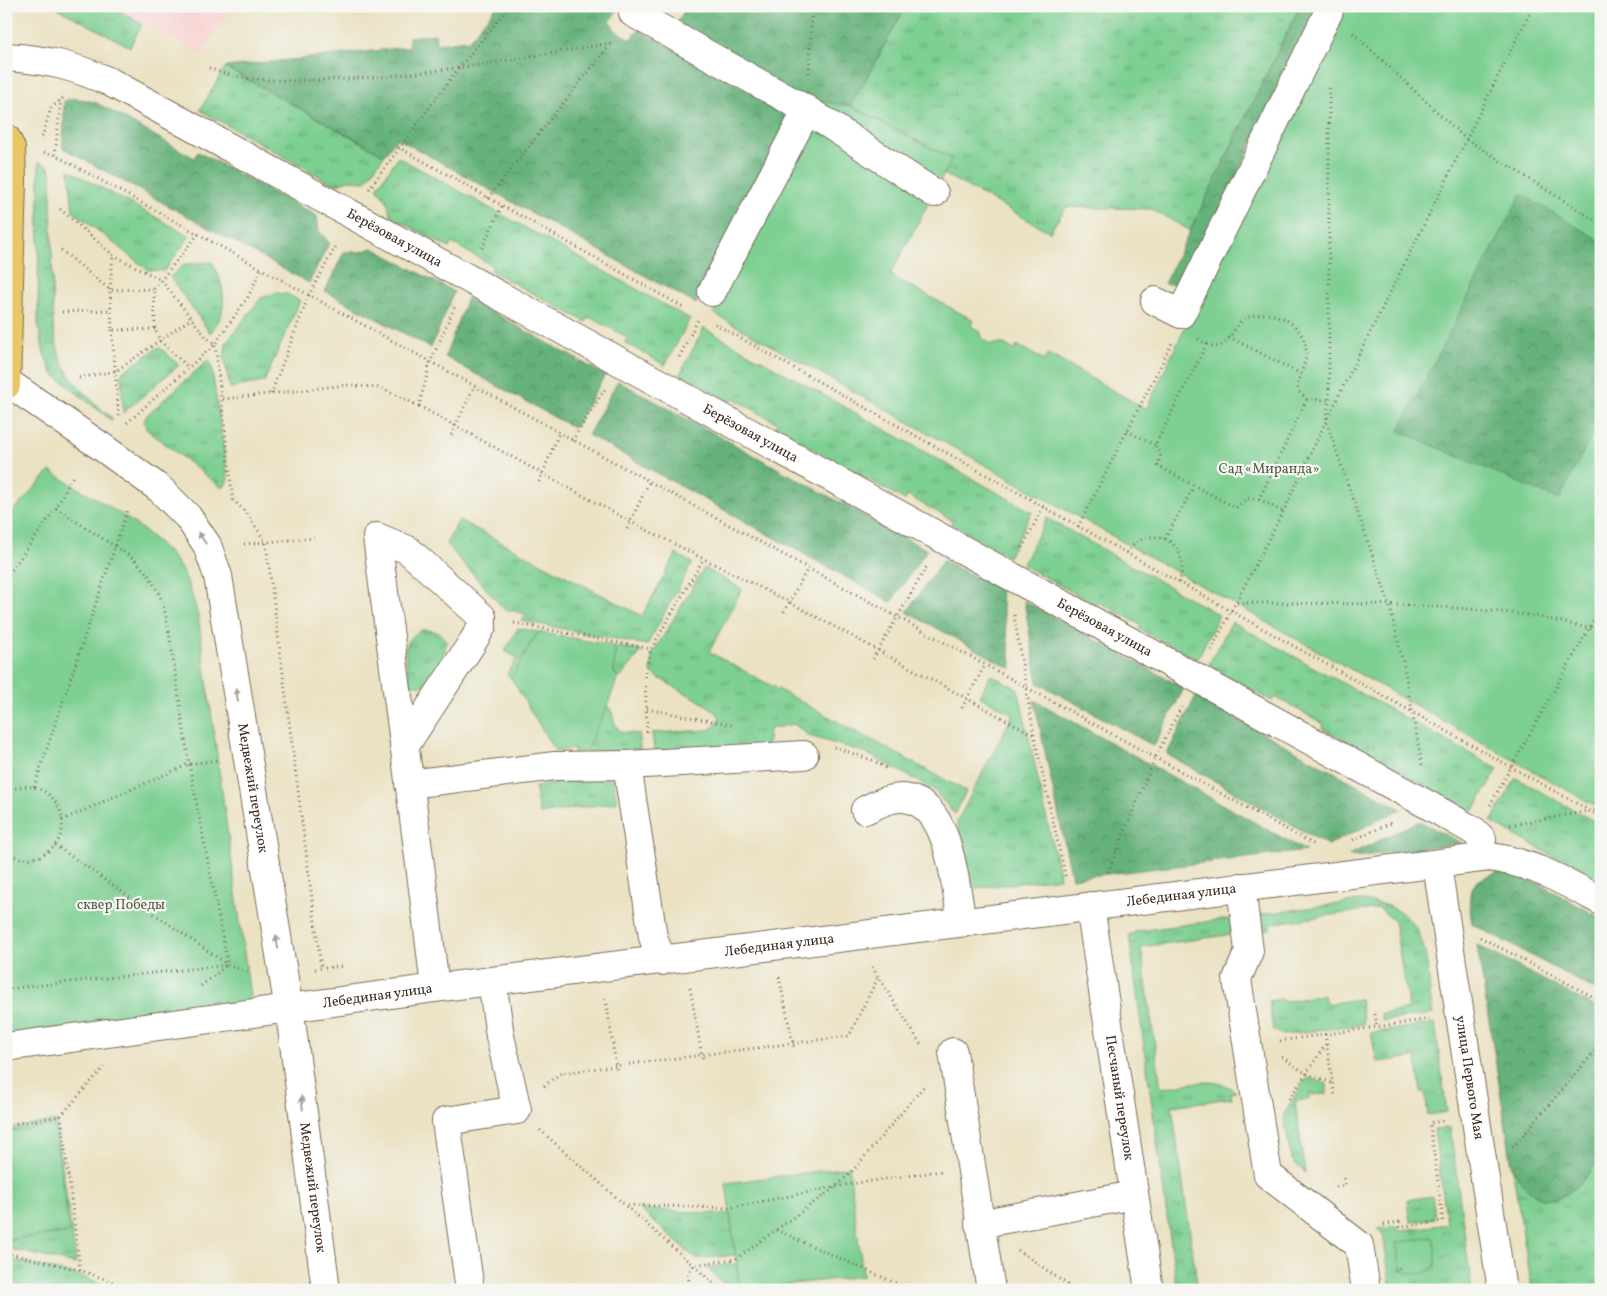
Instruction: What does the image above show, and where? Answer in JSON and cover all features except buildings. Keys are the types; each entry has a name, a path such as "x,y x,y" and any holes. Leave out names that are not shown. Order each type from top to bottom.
{"main road":[{"path":"6,138 11,148 12,181 7,384"}],"street":[{"path":"1155,301 1181,314 1329,9"},
{"path":"636,10 807,110 934,193"},
{"name":"Берёзовая улица","path":"6,57 38,59 73,66 110,82 350,216 622,362 1008,576 1430,806 1478,835"},
{"path":"712,292 807,110"},
{"name":"Медвежий переулок","path":"7,384 102,447 160,489 188,517 207,545 218,576 288,1008 326,1290"},
{"path":"404,747 472,644 482,626 482,617 408,550 377,537 408,784 435,988"},
{"path":"408,784 555,766 626,765 804,755"},
{"path":"626,765 653,937 662,961"},
{"path":"865,810 886,800 908,798 925,805 938,820 950,858 962,922"},
{"name":"Лебединая улица","path":"6,1046 435,988 1490,858 1516,862 1551,873 1601,900"},
{"name":"улица Первого Мая","path":"1437,865 1502,1290"},
{"path":"1241,888 1249,950 1237,979 1268,1175 1359,1245 1366,1290"},
{"name":"Песчаный переулок","path":"1090,906 1149,1290"},
{"path":"470,1290 446,1121 517,1110 500,1036 492,981"},
{"path":"953,1052 991,1290"},
{"path":"979,1224 1134,1195"}],"path":[{"path":"271,394 309,295 329,261 350,216 398,147 458,68 510,6"},
{"path":"807,110 812,6"},
{"path":"1105,880 1155,758 1196,678 1233,613 1326,421 1533,6"},
{"path":"1329,9 1466,139 1601,224"},
{"path":"488,198 612,43 636,10"},
{"path":"209,68 229,76 280,81 360,79 458,68 612,43"},
{"path":"1329,81 1329,400 1326,421 1389,604 1403,662 1430,806"},
{"path":"40,143 47,115 54,104 68,96"},
{"path":"55,155 61,99"},
{"path":"398,147 692,312"},
{"path":"39,150 55,155 572,441 1025,685 1318,847"},
{"path":"419,406 430,363 502,206"},
{"path":"60,210 113,255 161,280 215,344 223,399 233,500 246,512 266,543 321,968"},
{"path":"188,367 160,341 155,329 154,289 198,234"},
{"path":"61,250 110,290 154,289"},
{"path":"113,255 110,290 119,418"},
{"path":"127,423 215,344 248,298 261,269"},
{"path":"62,312 111,310"},
{"path":"1078,527 1179,328 1181,314"},
{"path":"1226,341 1242,322 1258,314 1272,314 1284,318 1295,326 1302,336 1306,349 1306,362 1301,374 1298,390 1307,398 1329,400"},
{"path":"663,386 700,316"},
{"path":"79,378 116,371 192,318"},
{"path":"709,321 1601,817"},
{"path":"112,330 155,329"},
{"path":"1229,337 1301,374"},
{"path":"1155,445 1207,344"},
{"path":"572,441 622,362"},
{"path":"223,399 347,385 381,388 419,406 631,522 789,602 1034,735"},
{"path":"451,435 474,387"},
{"path":"1259,499 1307,398"},
{"path":"1128,431 1155,445 1160,456 1158,466 1236,508 1246,499 1259,499 1283,512"},
{"path":"539,482 544,474 559,433"},
{"path":"6,578 56,508 74,474"},
{"path":"627,530 649,482"},
{"path":"1165,539 1194,486"},
{"path":"56,508 116,546 134,560 150,577 162,600 168,625 188,764 228,965"},
{"path":"34,787 128,508"},
{"path":"1043,508 1008,576 1034,735 1067,884"},
{"path":"1126,553 1133,544 1143,538 1154,536 1174,544 1182,558 1183,573 1179,583"},
{"path":"244,544 314,538"},
{"path":"872,659 896,615 943,540"},
{"path":"647,741 645,675 650,649 704,558"},
{"path":"784,612 808,568"},
{"path":"1237,603 1389,604 1519,614 1601,630"},
{"path":"1478,835 1511,768 1601,607"},
{"path":"482,617 650,649"},
{"path":"962,708 985,665"},
{"path":"62,820 188,764 218,760"},
{"path":"6,792 24,786 45,791 60,808 62,820 62,829 55,845 46,853 35,858 23,859 6,852"},
{"path":"1478,835 1601,809"},
{"path":"55,845 228,965 258,975"},
{"path":"1445,918 1601,1001"},
{"path":"870,964 927,1054 953,1052"},
{"path":"6,988 228,965"},
{"path":"313,969 348,965"},
{"path":"777,969 793,1045"},
{"path":"721,1290 627,1205 517,1110 561,1073 702,1054 793,1045 849,1036 878,977"},
{"path":"689,981 703,1061"},
{"path":"605,991 617,1073"},
{"path":"1375,1014 1377,1027"},
{"path":"1270,1042 1431,1019"},
{"path":"1325,1034 1335,1098"},
{"path":"1288,1102 1305,1073 1326,1044"},
{"path":"1511,1149 1601,1044"},
{"path":"693,1264 736,1259 834,1188 850,1174 953,1052"},
{"path":"1278,1054 1305,1073 1332,1083"},
{"path":"6,1125 61,1116 106,1065"},
{"path":"61,1116 80,1270"},
{"path":"1376,1226 1399,1222 1400,1227 1443,1221 1430,1123 1446,1120"},
{"path":"627,1205 729,1208 834,1188 970,1167"},
{"path":"979,1224 1075,1290"},
{"path":"776,1230 911,1290"},
{"path":"6,1252 80,1270 134,1290"},
{"path":"690,1290 688,1274 693,1264"},
{"path":"260,1290 298,1283"}],"shaded area":[{"path":"109,6 233,6 201,55"}],"green space":[{"path":"53,6 109,6 142,24 130,47"},
{"path":"497,6 620,6 610,21 615,30 631,40 637,32 641,31 788,113 788,124 696,304 397,138 384,155 225,67 409,47 409,37 435,34 436,44 469,40"},
{"path":"684,6 906,6 851,106 952,159 937,187 675,26 686,8"},
{"path":"906,6 1300,6 1191,231 1151,209 1066,207 1050,232 944,174 951,159 850,106"},
{"path":"1300,6 1318,6 1190,272 1174,284 1164,284"},
{"name":"Сад «Миранда»","path":"1339,6 1601,6 1601,241 1521,194 1399,431 1559,500 1601,417 1601,809 713,313 813,122 811,100 850,106 952,159 890,275 973,320 971,326 980,331 983,339 989,344 1004,344 1014,350 1017,345 1044,360 1048,354 1146,409"},
{"path":"1601,6 1601,809 1202,497"},
{"path":"225,67 384,155 366,181 348,180 335,185 200,110"},
{"path":"75,98 95,102 194,158 198,152 317,216 319,231 329,243 309,283 63,148 64,101"},
{"path":"398,157 690,319 665,365 625,343 627,337 589,317 586,322 491,271 493,266 452,243 449,248 391,216 387,201 377,188"},
{"path":"39,162 48,166 51,173 53,327 60,357 69,375 88,397 112,418 112,421 53,374 44,354 38,324"},
{"path":"69,170 190,236 164,271 148,270 73,211"},
{"path":"373,248 454,292 431,348 325,291 344,252 360,252"},
{"path":"212,262 220,280 223,308 221,316 210,333 170,277 185,264"},
{"path":"275,293 287,294 300,301 264,382 230,388 224,358 226,343 261,298"},
{"path":"467,298 605,375 574,428 445,357"},
{"path":"704,328 1032,512 1008,557 951,524 952,520 908,496 905,500 775,428 777,423 733,398 730,402 680,374"},
{"path":"159,347 179,365 123,413 121,373"},
{"path":"207,361 211,363 228,478 225,486 222,488 146,429 144,422 147,415"},
{"path":"618,381 927,550 891,602 588,435"},
{"name":"сквер Победы","path":"50,471 119,513 154,538 179,566 188,584 198,616 251,1003 6,1037 6,519"},
{"path":"1047,518 1219,615 1197,660 1139,629 1141,625 1098,602 1096,605 1022,565"},
{"path":"459,520 642,616 676,554 692,563 647,645 522,621 526,614 504,609 446,544"},
{"path":"943,560 1000,590 1012,669 907,612"},
{"path":"704,568 742,589 709,652 966,791 955,814 933,789 864,752 809,736 794,724 769,729 767,749 654,750 652,733 708,730 715,726 720,717 715,711 651,672 652,655"},
{"path":"1024,601 1184,688 1154,746 1038,683"},
{"path":"1232,622 1498,769 1473,812 1322,728 1324,724 1275,697 1272,701 1208,666"},
{"path":"518,628 538,632 511,678 507,674 517,658 505,651"},
{"path":"422,630 437,632 443,636 447,643 440,663 425,686 410,684 406,660 406,646 414,635"},
{"path":"538,632 615,646 614,673 618,677 607,707 585,752 574,753 574,749 555,751 511,678"},
{"path":"615,646 642,651 620,678 614,673"},
{"path":"991,675 1018,689 1060,878 968,889 957,822 1013,714 979,696"},
{"path":"1196,696 1401,809 1328,845 1167,754"},
{"path":"1034,700 1306,851 1072,878"},
{"path":"605,707 611,709 615,724 621,732 639,734 640,749 585,752"},
{"path":"608,775 613,778 617,802 539,814 535,787"},
{"path":"1516,778 1601,825 1601,883 1491,822"},
{"path":"1419,821 1462,843 1355,857 1349,855"},
{"path":"1499,872 1528,878 1601,918 1601,993 1472,924 1471,890 1480,880"},
{"path":"1360,901 1384,905 1401,912 1413,923 1425,954 1433,1014 1382,1021 1381,1014 1409,1009 1394,921 1379,908 1270,924 1270,929 1141,947 1161,1088 1210,1082 1219,1083 1236,1092 1231,1093 1232,1098 1172,1106 1198,1290 1177,1290 1129,935 1138,931"},
{"path":"1477,945 1601,1010 1601,1158 1578,1186 1556,1200 1542,1199 1531,1192 1520,1180 1512,1166"},
{"path":"1324,995 1326,1004 1360,999 1364,1024 1283,1035 1273,1030 1269,1001 1282,999 1283,1002"},
{"path":"1435,1023 1447,1112 1428,1115 1425,1092 1421,1092 1416,1057 1377,1062 1371,1033"},
{"path":"1309,1078 1327,1084 1327,1094 1309,1095 1309,1099 1295,1101 1305,1173 1291,1159 1284,1114 1304,1081"},
{"path":"56,1121 75,1264 6,1248 6,1240 69,1232 54,1126 6,1132 6,1129"},
{"path":"54,1125 69,1232 6,1240 6,1132"},
{"path":"1450,1127 1472,1290 1391,1290 1383,1233 1378,1229 1397,1226 1398,1231 1447,1224 1434,1130"},
{"path":"1601,1158 1601,1198 1592,1217 1592,1230 1595,1243 1601,1250 1601,1290 1532,1290 1512,1166 1520,1180 1556,1200 1578,1186"},
{"path":"849,1167 863,1276 740,1290 726,1183"},
{"path":"1432,1196 1435,1218 1410,1222 1407,1200"},
{"path":"1601,1198 1601,1250 1594,1238 1592,1224"},
{"path":"639,1209 730,1214 735,1255 696,1259"},
{"path":"1433,1237 1436,1251 1435,1265 1428,1271 1418,1274 1404,1270 1400,1263 1396,1243"},
{"path":"6,1258 80,1276 121,1290 6,1290"},
{"path":"736,1264 740,1290 731,1290 706,1268"}]}
